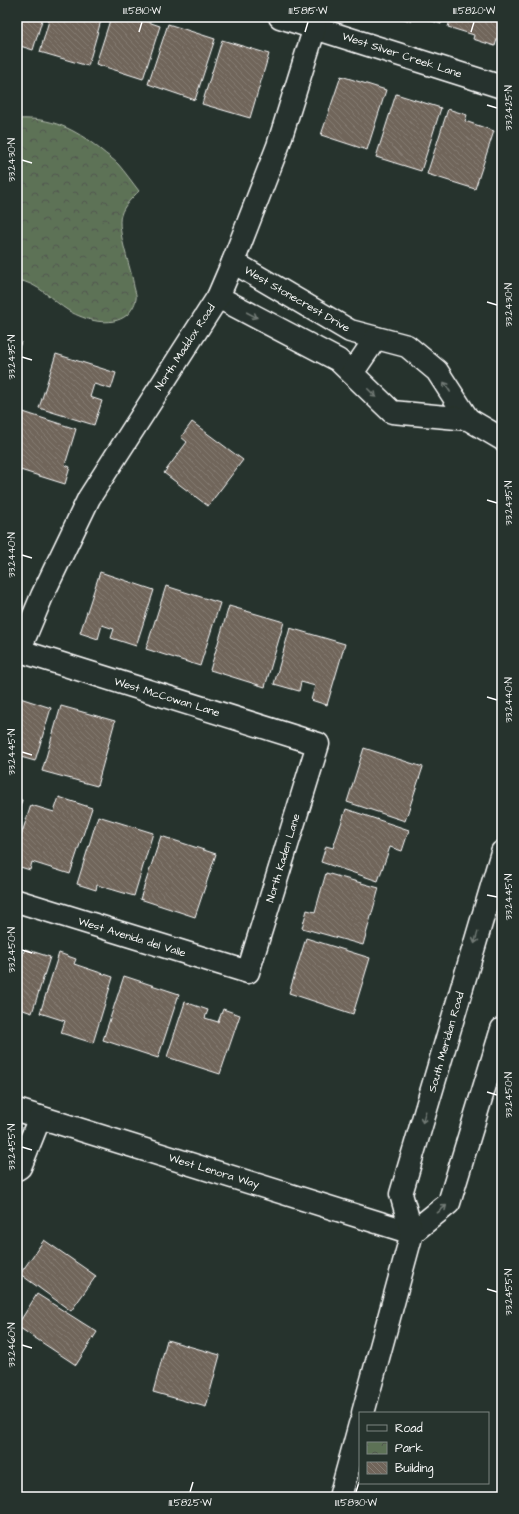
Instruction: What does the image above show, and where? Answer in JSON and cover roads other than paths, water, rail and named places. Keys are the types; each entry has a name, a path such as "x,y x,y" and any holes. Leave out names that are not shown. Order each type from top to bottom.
{"street":[{"name":"West Silver Creek Lane","path":"280,17 502,87"},
{"name":"North Maddox Road","path":"18,650 89,498 218,297 278,146 314,27"},
{"name":"West Stonecrest Drive","path":"233,262 350,331 408,346 437,371 468,419"},
{"name":"West Stonecrest Drive","path":"218,297 338,360 392,412 468,419 502,439"},
{"path":"352,373 376,338"},
{"name":"West McCowan Lane","path":"18,650 318,744"},
{"name":"North Kaden Lane","path":"248,972 318,744"},
{"name":"South Meridian Road","path":"412,1233 401,1194 495,903 502,852"},
{"name":"West Avenida del Valle","path":"17,901 248,972"},
{"path":"363,1412 412,1233 449,1204 502,1028"},
{"name":"West Lenora Way","path":"17,1110 412,1233"},
{"path":"17,1168 20,1167 40,1117"},
{"path":"341,1497 359,1428"}]}
